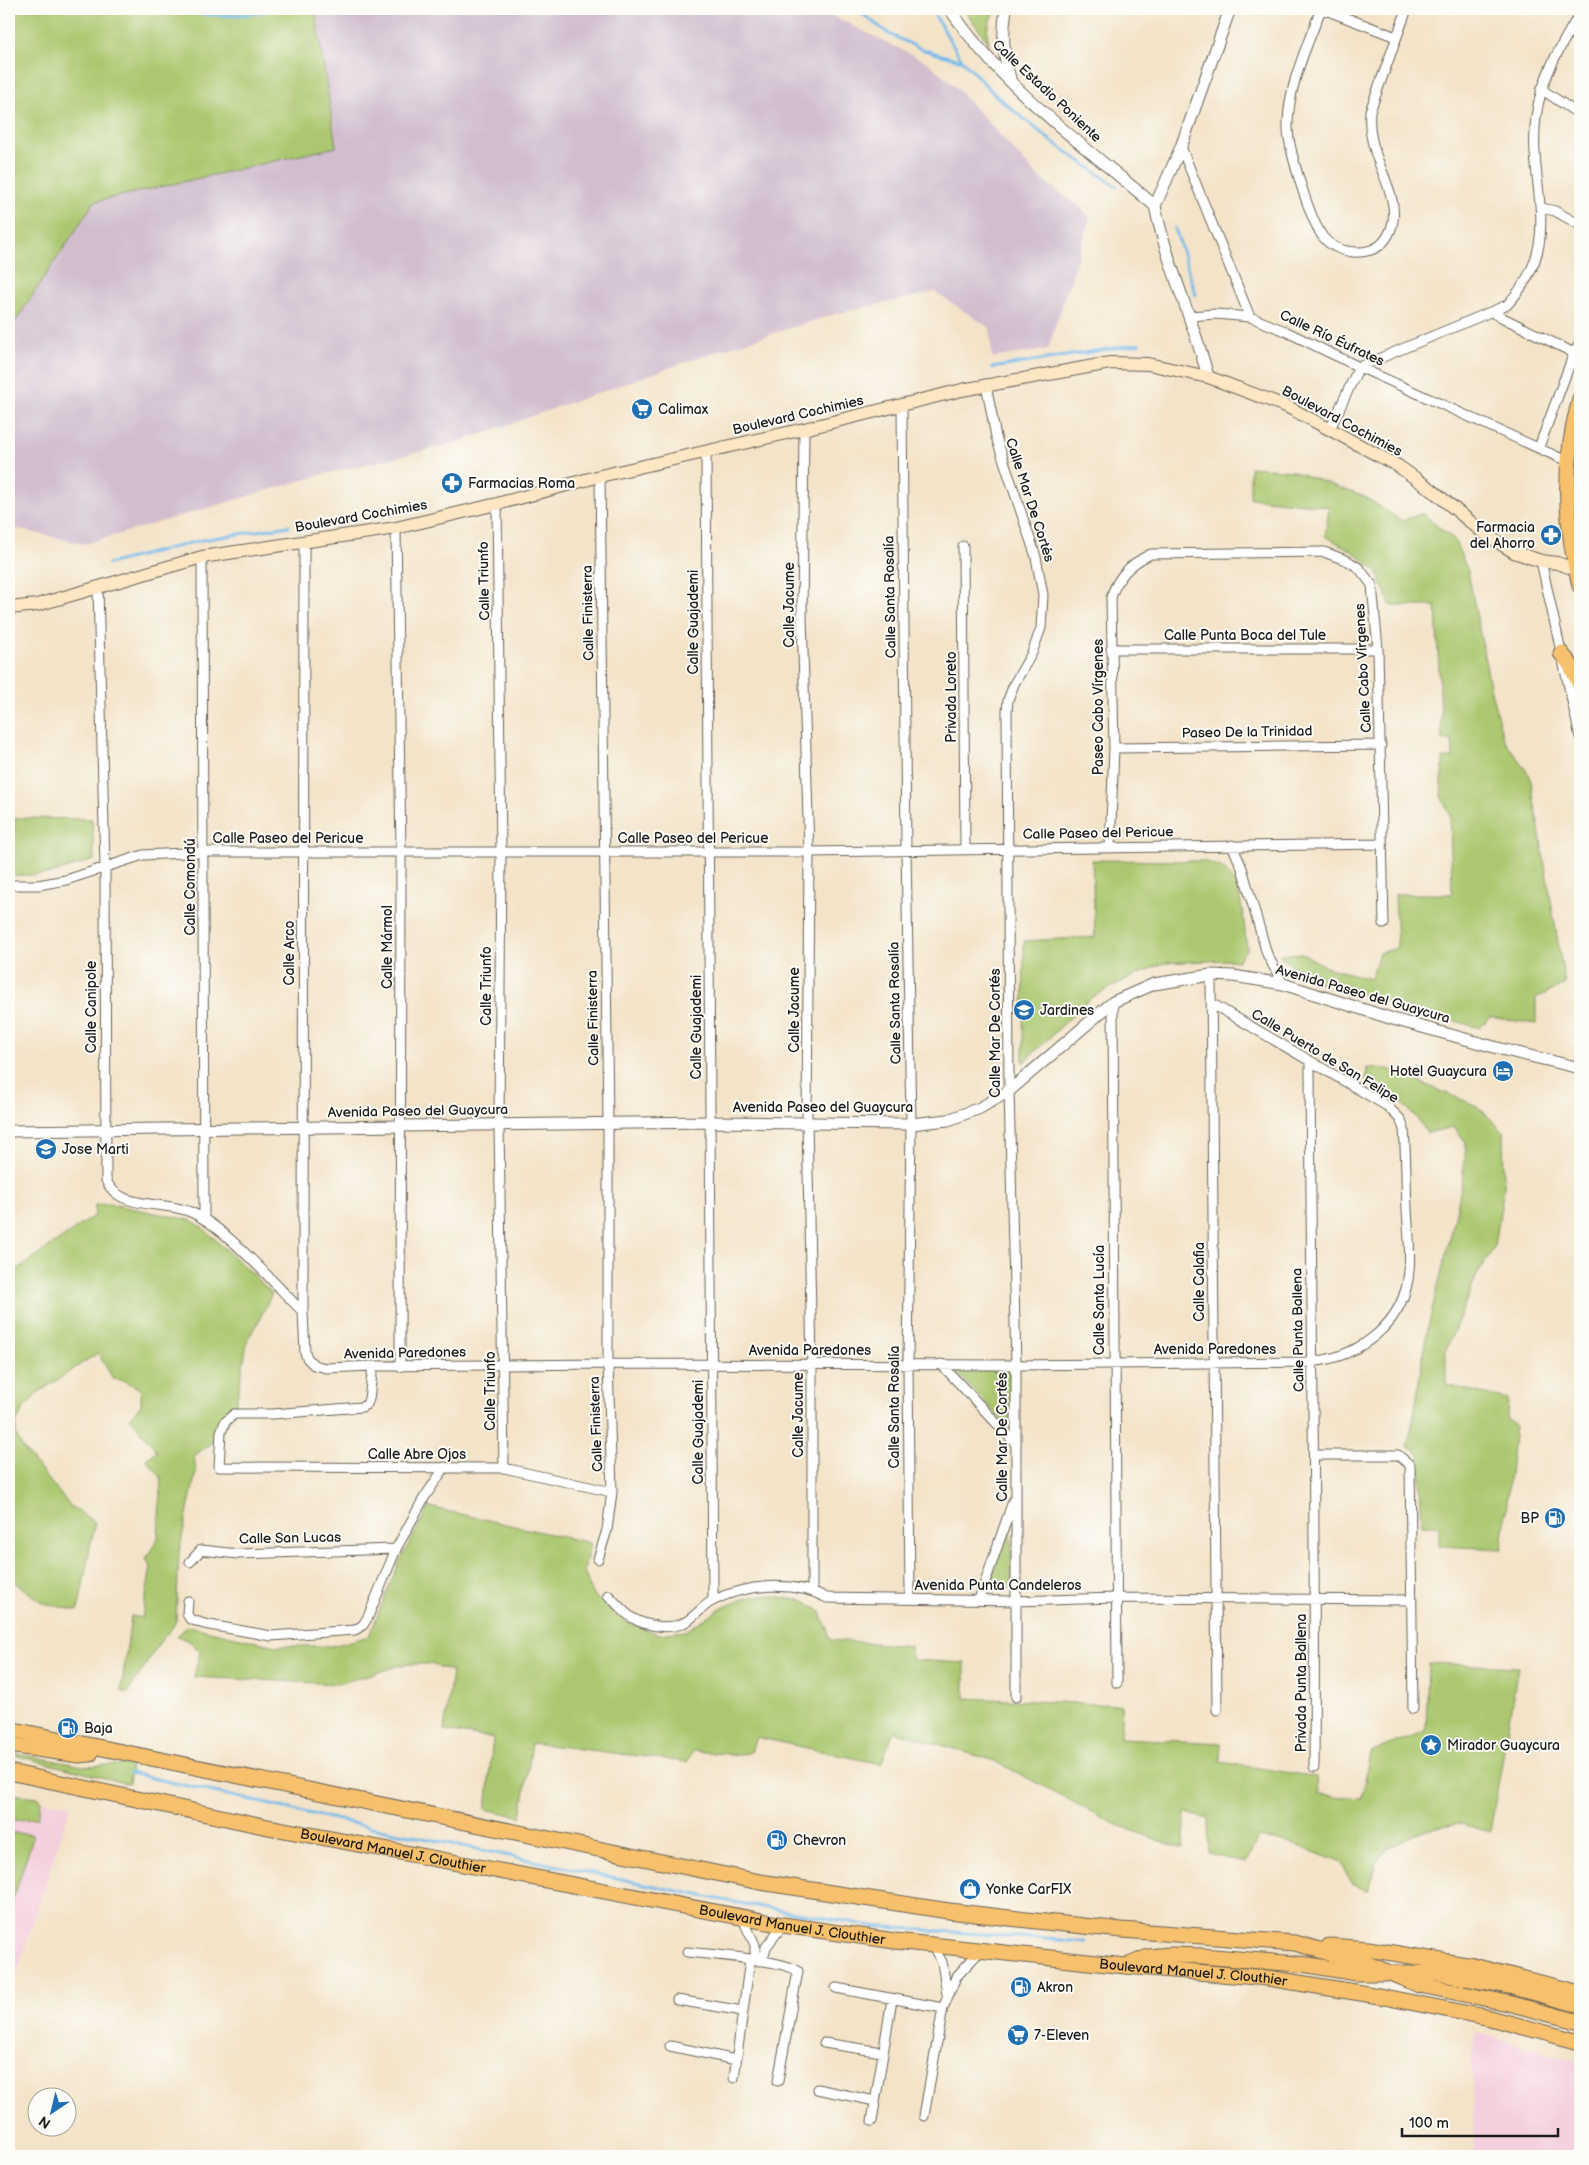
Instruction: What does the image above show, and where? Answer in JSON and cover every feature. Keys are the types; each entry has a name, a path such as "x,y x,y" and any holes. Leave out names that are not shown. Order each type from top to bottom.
{"main road":[{"name":"Boulevard Cochimies","path":"9,608 38,605 202,557 396,528 497,504 600,476 706,453 986,384 1110,363 1148,364 1208,377 1288,407 1398,466 1432,490 1485,534 1514,552 1541,562 1557,563 1578,571"},
{"path":"1580,399 1573,425 1566,491 1568,522 1577,554 1580,586"},
{"path":"1557,563 1577,554"},
{"path":"1562,653 1570,664 1580,686"},
{"path":"9,1730 768,1883 1029,1920 1122,1930 1399,1953 1473,1966 1580,1993"},
{"path":"9,1745 79,1755 106,1750"},
{"name":"Boulevard Manuel J. Clouthier","path":"9,1772 263,1826 783,1925 932,1945 1125,1966 1268,1978 1333,1988 1490,2018 1576,2042"},
{"path":"9,1777 26,1777"},
{"path":"1295,1943 1348,1958 1420,1985 1508,2003 1580,2022"},
{"path":"1125,1966 1148,1957 1170,1955 1309,1965 1356,1973 1438,1973 1510,1986 1580,2005"}],"street":[{"name":"Calle Estadio Poniente","path":"950,9 966,34 1010,80 1065,132 1155,206"},
{"path":"1006,9 1002,33 1004,58 1010,80"},
{"path":"1208,377 1198,337 1161,239 1155,206 1181,147 1230,9"},
{"path":"1396,37 1322,9 1292,86 1288,128 1290,149 1316,225 1324,238 1338,248 1350,252 1363,252 1375,248 1385,240 1390,231 1393,205 1374,148 1369,126 1370,111 1407,9"},
{"path":"1330,429 1359,367 1507,305 1521,290 1534,264 1539,248 1542,208 1536,163 1536,119 1541,89 1553,58 1580,13"},
{"path":"1541,89 1580,115"},
{"path":"1181,147 1250,317"},
{"path":"1542,208 1554,211 1580,226"},
{"path":"1491,312 1574,353"},
{"name":"Calle Río Éufrates","path":"1190,316 1216,314 1250,317 1285,331 1359,367 1569,462"},
{"path":"1539,447 1574,353 1580,343"},
{"name":"Calle Mar De Cortés","path":"986,384 996,437 1036,557 1043,595 1041,628 1032,654 1021,669 1008,700 1009,1091 1016,1365 1016,1697"},
{"name":"Calle Santa Rosalía","path":"902,406 906,850 911,1124 908,1363 910,1599"},
{"name":"Calle Jacume","path":"804,429 802,616 809,852 807,1122 812,1364 812,1590"},
{"name":"Calle Guajademi","path":"706,453 713,1601"},
{"name":"Calle Finisterra","path":"598,1559 607,1530 612,1492 608,1364 608,1124 600,476"},
{"name":"Calle Triunfo","path":"497,504 501,852 499,1125 504,1365 504,1468"},
{"name":"Calle Mármol","path":"396,528 400,852 400,1367"},
{"name":"Calle Arco","path":"304,542 302,852 303,1312 304,1352 310,1363"},
{"name":"Privada Loreto","path":"963,546 965,849"},
{"name":"Calle Cabo Vírgenes","path":"1126,571 1137,560 1151,554 1324,552 1336,555 1359,568 1369,579 1372,585 1378,649 1384,924"},
{"name":"Calle Comondú","path":"202,557 204,1218"},
{"path":"1541,562 1580,737"},
{"name":"Paseo Cabo Vírgenes","path":"1110,846 1114,748 1111,598 1114,587 1126,571"},
{"name":"Calle Canipole","path":"98,587 105,868 105,1173 109,1188 127,1199 187,1210 204,1218 236,1246 303,1312"},
{"name":"Calle Punta Boca del Tule","path":"1111,649 1378,649"},
{"name":"Paseo De la Trinidad","path":"1114,748 1381,745"},
{"name":"Calle Paseo del Pericue","path":"9,885 38,885 56,882 143,855 204,852 809,852 1110,846 1382,844"},
{"path":"1232,846 1242,868 1267,954 1283,984"},
{"name":"Avenida Paseo del Guaycura","path":"9,1130 711,1122 911,1124 964,1116 1009,1091 1112,1002 1154,984 1211,975 1242,977 1283,984 1403,1022 1580,1068"},
{"name":"Calle Calafia","path":"1211,975 1216,1710"},
{"name":"Calle Santa Lucía","path":"1112,1002 1113,1363 1117,1683"},
{"name":"Calle Puerto de San Felipe","path":"1211,1003 1388,1106 1400,1119 1405,1138 1409,1272 1400,1304 1387,1325 1350,1353 1329,1360 1311,1362"},
{"name":"Calle Punta Ballena","path":"1310,1061 1311,1362 1315,1455 1315,1598"},
{"name":"Avenida Paredones","path":"310,1363 326,1368 608,1364 908,1363 1016,1365 1311,1362"},
{"path":"941,1364 1016,1444"},
{"name":"Calle Abre Ojos","path":"373,1366 369,1399 362,1408 273,1414 242,1412 234,1414 225,1422 221,1432 219,1467 504,1468 612,1492"},
{"path":"1315,1455 1398,1455 1410,1465 1413,1709"},
{"path":"188,1601 187,1614 190,1618 204,1624 271,1636 355,1630 363,1625 368,1617 396,1549 424,1498 445,1467"},
{"path":"979,1600 1016,1493"},
{"name":"Calle San Lucas","path":"190,1562 201,1550 238,1554 396,1549"},
{"name":"Avenida Punta Candeleros","path":"608,1595 628,1616 658,1628 682,1624 713,1601 741,1591 765,1586 812,1590 827,1598 1016,1601 1116,1598 1412,1600"},
{"name":"Privada Punta Ballena","path":"1314,1767 1315,1598"},
{"path":"742,1917 760,1961"},
{"path":"760,1961 766,1947 783,1925"},
{"path":"932,1945 942,1962 948,1997"},
{"path":"924,2116 943,2008 956,1977 981,1950"},
{"path":"687,1952 750,1959 794,1968 798,1971 778,2081"},
{"path":"734,2078 750,1959"},
{"path":"836,1988 943,2008"},
{"path":"872,2122 892,1999"},
{"path":"677,2000 743,2011"},
{"path":"824,2043 882,2052"},
{"path":"670,2046 736,2060"},
{"path":"817,2089 875,2101"}],"shaded area":[{"path":"315,9 818,9 927,62 953,84 1037,176 1081,208 1090,218 1048,349 992,358 990,328 935,292 835,314 717,351 453,444 324,474 85,544 9,527 9,325 94,202 336,147"},
{"path":"9,1799 71,1804 12,1988 9,1989"},
{"path":"1475,2032 1580,2063 1580,2156 1474,2156 1472,2063"}],"green space":[{"path":"10,9 315,9 336,147 94,202 9,331"},
{"path":"964,9 994,9 987,30 989,44"},
{"path":"1250,467 1293,471 1365,497 1402,521 1423,513 1454,539 1468,571 1491,691 1503,738 1530,776 1565,984 1536,998 1536,1024 1489,1017 1480,1028 1321,983 1297,970 1279,955 1302,953 1326,967 1371,979 1379,953 1397,948 1395,894 1452,894 1450,814 1441,796 1443,758 1453,758 1452,740 1442,740 1436,606 1391,606 1376,570 1352,551 1325,536 1329,507 1250,498"},
{"path":"15,818 92,819 94,860 50,874 9,876 9,835 14,835"},
{"path":"1092,860 1204,861 1220,867 1233,880 1240,898 1247,948 1238,961 1164,963 1127,979 1091,998 1023,1063 1024,941 1095,937"},
{"path":"1367,1068 1388,1069 1477,1106 1503,1131 1504,1186 1495,1246 1476,1277 1446,1350 1446,1385 1508,1399 1507,1419 1515,1426 1502,1549 1439,1546 1439,1526 1422,1525 1419,1456 1416,1451 1407,1447 1414,1417 1428,1328 1461,1189 1466,1142 1454,1127 1427,1133 1415,1116 1401,1103 1366,1082"},
{"path":"110,1204 191,1220 202,1227 272,1293 256,1327 248,1338 234,1414 216,1439 194,1456 196,1472 179,1552 176,1621 162,1639 128,1693 121,1691 131,1616 142,1618 151,1567 146,1559 158,1538 161,1477 146,1459 157,1451 130,1418 141,1405 141,1390 126,1381 113,1379 98,1353 39,1392 24,1408 16,1423 16,1434 22,1447 70,1506 95,1522 78,1611 43,1603 9,1578 9,1275 95,1215 95,1205"},
{"path":"954,1370 1010,1371 1012,1430"},
{"path":"429,1507 590,1543 584,1570 592,1594 626,1622 658,1634 686,1631 718,1610 745,1598 768,1595 805,1601 821,1612 831,1640 910,1646 913,1660 965,1663 965,1698 1121,1705 1121,1738 1221,1743 1220,1762 1317,1777 1318,1795 1362,1798 1370,1752 1426,1731 1428,1663 1518,1667 1490,1832 1458,1823 1426,1829 1389,1847 1376,1862 1368,1891 1352,1884 1342,1863 1293,1844 1258,1837 1246,1863 1209,1853 1208,1819 1186,1813 1183,1849 1117,1825 995,1761 894,1731 881,1764 756,1737 751,1752 740,1755 693,1751 687,1762 532,1743 521,1817 486,1809 493,1738 444,1731 452,1671 430,1664 405,1664 338,1684 194,1677 200,1652 191,1642 177,1636 188,1626 275,1646 333,1646 369,1636 400,1560"},
{"path":"1011,1518 1012,1588 988,1589"},
{"path":"9,1752 83,1766 131,1764 129,1784 9,1754"},
{"path":"9,1794 38,1797 41,1801 38,1818 9,1821"},
{"path":"12,1833 31,1834 33,1838 9,1911 9,1843"}],"waterway":[{"path":"169,9 222,15 248,14 275,9"},
{"path":"856,9 889,34 924,50 963,61 997,97 1050,140 1117,187"},
{"path":"931,9 962,60"},
{"path":"1175,228 1196,295"},
{"path":"992,368 1139,344"},
{"path":"108,564 202,540 289,526"},
{"path":"130,1773 361,1825 722,1900 873,1926 1085,1942"}],"place":[{"name":"Calimax","path":"642,409"},
{"name":"Farmacias Roma","path":"452,483"},
{"name":"Farmacia del Ahorro","path":"1551,535"},
{"name":"Jardines","path":"1024,1010"},
{"name":"Hotel Guaycura","path":"1503,1071"},
{"name":"Jose Marti","path":"46,1149"},
{"name":"BP","path":"1555,1518"},
{"name":"Baja","path":"68,1728"},
{"name":"Mirador Guaycura","path":"1431,1745"},
{"name":"Chevron","path":"777,1840"},
{"name":"Yonke CarFIX","path":"970,1889"},
{"name":"Akron","path":"1021,1987"},
{"name":"7-Eleven","path":"1018,2035"}]}
